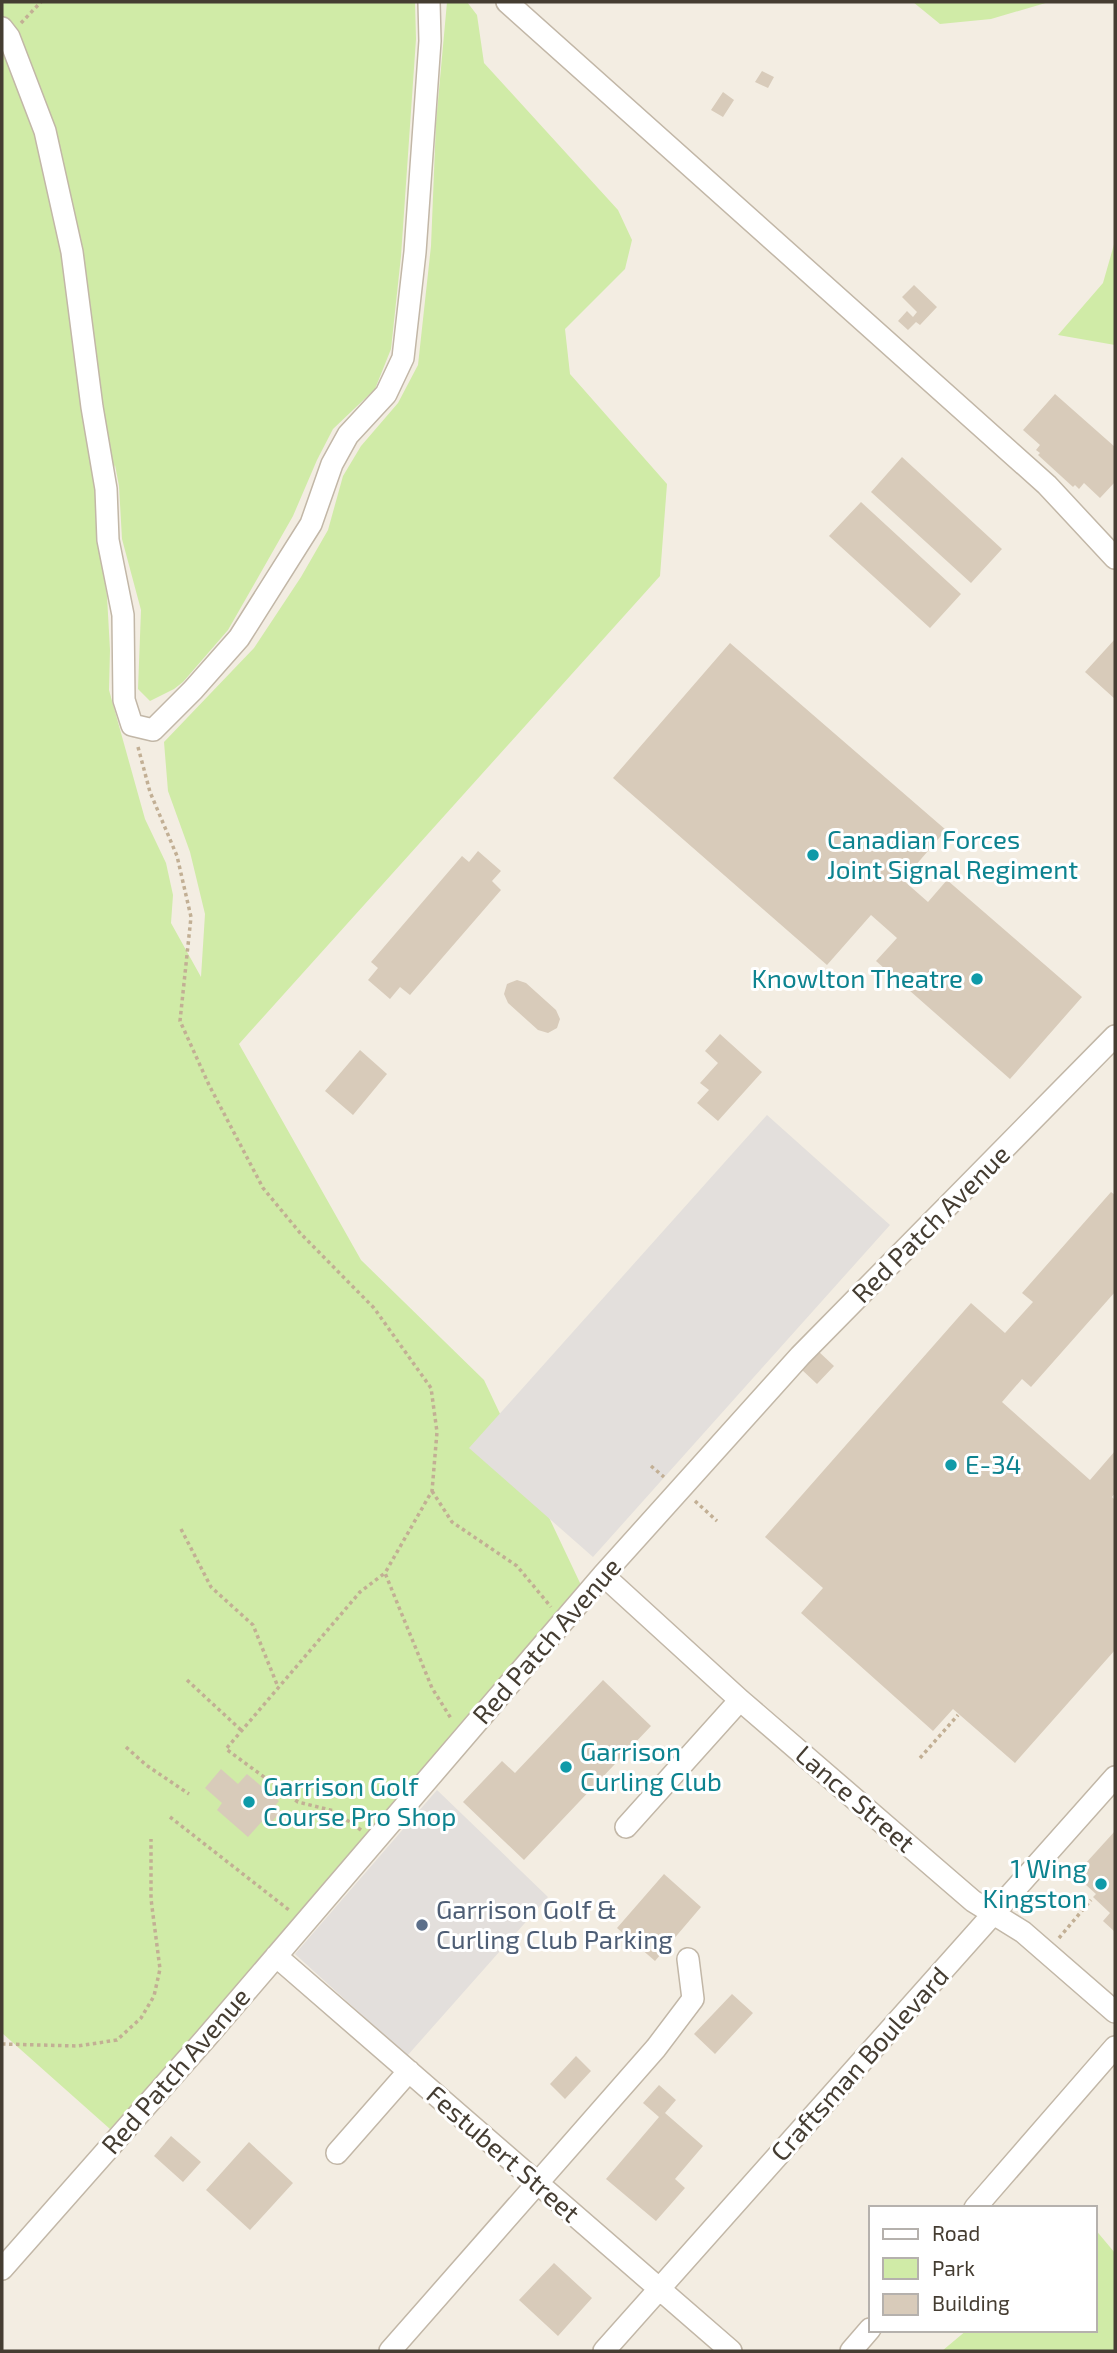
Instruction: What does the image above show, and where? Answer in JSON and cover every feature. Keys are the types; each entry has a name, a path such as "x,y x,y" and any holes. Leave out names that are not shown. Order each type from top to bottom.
{"street":[{"path":"5,32 45,131 72,252 92,407 106,489 108,540 123,615 124,700 132,725 153,730 239,638 311,524 332,464 348,435 386,394 403,358 415,252 429,41 429,2"},
{"path":"508,2 1047,485 1115,558"},
{"name":"Red Patch Avenue","path":"2,2269 603,1576 800,1356 1115,1035"},
{"name":"Lance Street","path":"603,1576 740,1700 972,1901 1023,1932 1115,2012"},
{"path":"626,1827 740,1700"},
{"name":"Craftsman Boulevard","path":"604,2351 1115,1777"},
{"name":"Festubert Street","path":"276,1956 731,2351"},
{"path":"390,2351 656,2048 693,1999 688,1958"},
{"path":"977,2206 1115,2047"},
{"path":"337,2153 409,2071"},
{"path":"851,2351 869,2330"}],"path":[{"path":"5,32 41,2"},
{"path":"132,725 150,792 177,856 191,917 180,1021 209,1085 262,1188 301,1234 374,1308 431,1388 436,1432 432,1491 384,1573 360,1592 226,1749 298,1802 334,1811 374,1841"},
{"path":"432,1491 452,1522 517,1566 564,1621"},
{"path":"181,1529 211,1587 253,1625 278,1688"},
{"path":"384,1573 432,1688 463,1738"},
{"path":"187,1680 242,1731"},
{"path":"920,1758 958,1715"},
{"path":"126,1747 146,1765 189,1794"},
{"path":"170,1817 304,1923"},
{"path":"2,2044 78,2046 117,2040 141,2018 154,1996 160,1969 151,1899 151,1839"},
{"path":"1046,1953 1091,1900"}],"green space":[{"path":"2,2 415,2 416,39 401,256 391,349 375,389 333,429 293,516 228,630 183,682 150,701 138,689 141,610 122,539 115,465 96,526 107,596 109,690 145,819 166,863 173,895 171,923 201,977 205,914 190,852 168,791 164,742 254,648 328,530 343,476 361,446 398,403 418,365 431,246 436,123 447,2 467,2 477,15 484,63 618,210 632,240 625,269 565,329 570,374 667,484 660,576 239,1044 361,1260 484,1380 589,1602 110,2129 2,2033"},
{"path":"913,2 1049,2 991,19 940,24"},
{"path":"1115,241 1115,345 1058,335 1103,283"},
{"path":"1096,2230 1115,2253 1115,2351 942,2351 965,2332 1096,2332"}],"shaded area":[{"path":"767,1115 890,1225 593,1557 469,1448"},
{"name":"Garrison Golf & Curling Club Parking","path":"437,1790 548,1897 407,2056 295,1954"}],"building":[{"path":"762,71 774,77 768,88 755,82"},
{"path":"723,92 734,100 723,117 711,110"},
{"path":"914,285 937,307 920,325 916,322 908,330 898,321 907,311 913,317 917,312 902,297"},
{"path":"1055,394 1115,447 1115,482 1100,498 1084,483 1079,489 1075,485 1073,487 1038,455 1040,453 1036,450 1040,445 1023,430"},
{"path":"902,457 1002,549 971,583 871,492"},
{"path":"861,502 961,594 930,628 829,536"},
{"path":"1115,639 1115,699 1085,672"},
{"name":"Canadian Forces Joint Signal Regiment","path":"730,643 946,830 903,880 928,902 947,880 1082,997 1010,1079 876,961 897,938 871,915 827,965 613,778"},
{"path":"478,851 501,871 492,881 501,890 410,995 400,987 390,999 368,980 378,968 371,962 462,856 469,862"},
{"path":"517,980 526,983 556,1010 560,1019 557,1028 548,1033 538,1030 508,1003 504,994 507,984"},
{"path":"720,1034 762,1072 718,1121 697,1103 709,1090 700,1083 718,1063 705,1051"},
{"path":"360,1050 387,1074 353,1115 325,1091"},
{"name":"E-34","path":"1111,1192 1115,1195 1115,1292 1031,1387 1022,1379 1002,1402 1090,1480 1115,1451 1115,1493 1112,1497 1115,1500 1115,1650 1015,1763 953,1709 933,1731 801,1613 823,1588 765,1537 971,1303 1005,1333 1033,1302 1022,1293"},
{"path":"818,1351 834,1366 817,1384 801,1369"},
{"name":"Garrison Curling Club","path":"603,1680 651,1726 524,1860 463,1802 502,1761 515,1773"},
{"name":"Garrison Golf Course Pro Shop","path":"221,1769 238,1784 247,1774 279,1801 275,1806 281,1811 272,1822 266,1817 248,1837 217,1810 222,1803 205,1788"},
{"name":"1 Wing Kingston","path":"1115,1831 1115,1932 1103,1921 1110,1913 1093,1897 1096,1894 1075,1875"},
{"path":"664,1874 701,1907 655,1961 617,1928"},
{"path":"732,1994 753,2013 715,2054 694,2034"},
{"path":"576,2056 591,2071 565,2099 550,2084"},
{"path":"659,2085 676,2100 665,2113 703,2146 675,2179 685,2188 656,2221 606,2179 659,2117 643,2103"},
{"path":"171,2136 201,2162 183,2182 154,2156"},
{"path":"249,2142 293,2183 250,2230 206,2190"},
{"path":"554,2263 592,2298 558,2336 519,2300"}],"place":[{"name":"Canadian Forces Joint Signal Regiment","path":"813,855"},
{"name":"Knowlton Theatre","path":"977,979"},
{"name":"E-34","path":"951,1465"},
{"name":"Garrison Curling Club","path":"566,1767"},
{"name":"Garrison Golf Course Pro Shop","path":"249,1802"},
{"name":"1 Wing Kingston","path":"1101,1884"},
{"name":"Garrison Golf & Curling Club Parking","path":"422,1925"}]}
